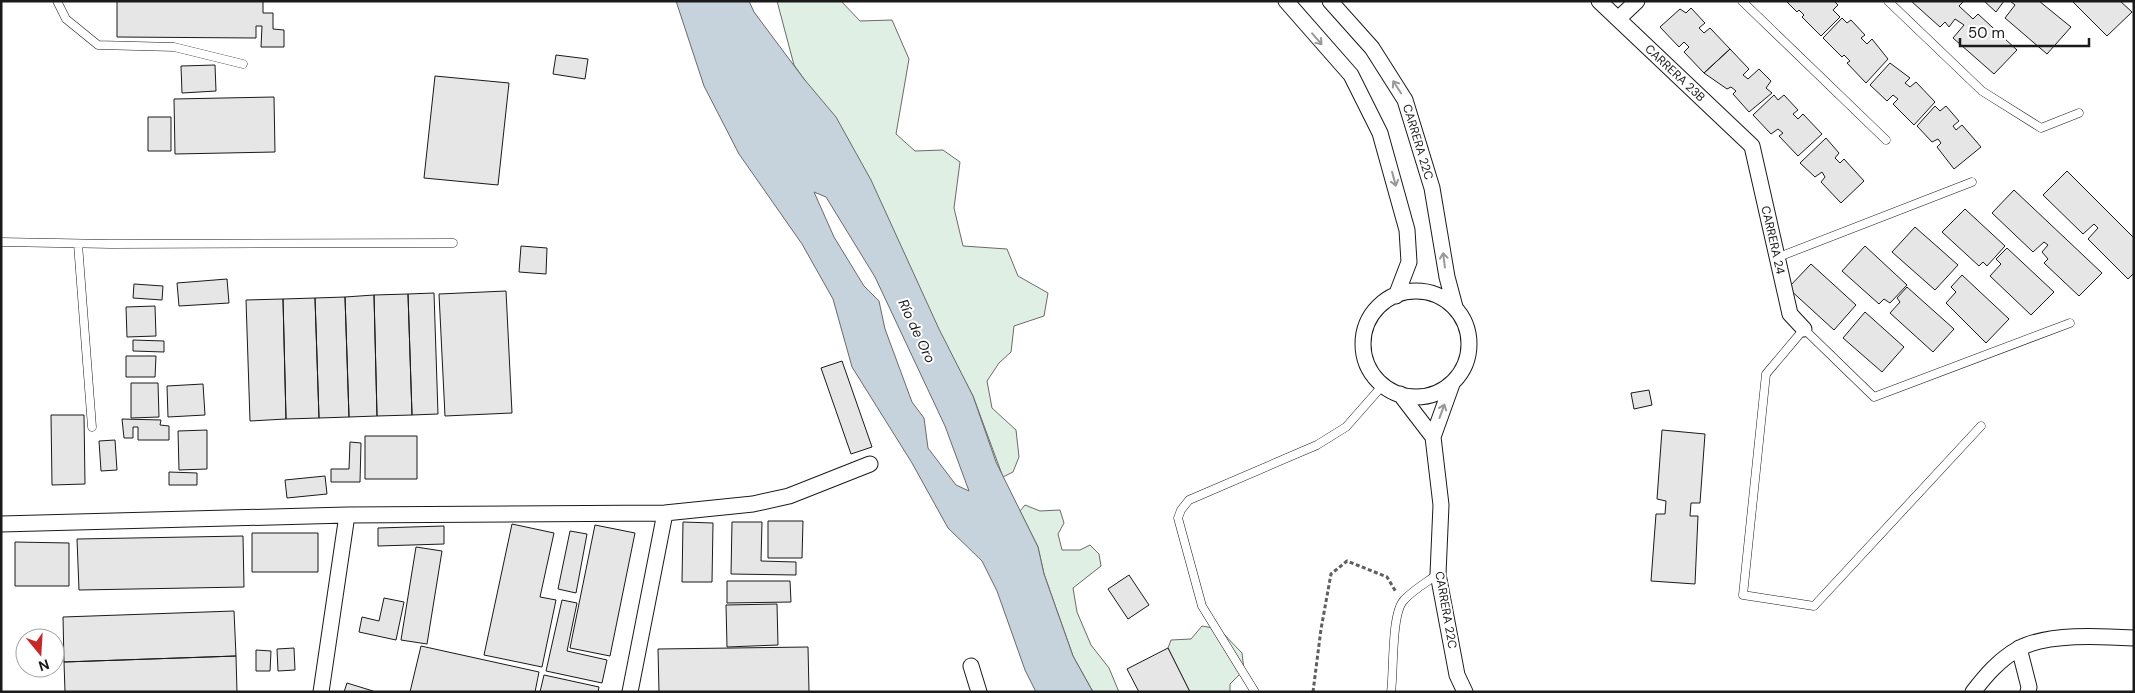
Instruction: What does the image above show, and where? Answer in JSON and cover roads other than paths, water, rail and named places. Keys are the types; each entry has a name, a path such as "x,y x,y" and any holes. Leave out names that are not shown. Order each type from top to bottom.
{"street":[{"path":"1286,1 1319,41 1351,75 1380,133 1407,230 1409,262 1396,296"},
{"name":"CARRERA 22C","path":"1330,1 1372,48 1405,100 1432,188 1447,277 1455,307"},
{"name":"CARRERA 23B","path":"1599,1 1752,146"},
{"path":"1618,19 1637,1"},
{"name":"CARRERA 24","path":"1752,146 1790,314 1804,329"},
{"path":"1421,291 1433,294 1455,307 1468,329 1470,342 1464,367 1452,384 1437,393 1425,396 1400,394 1383,386 1370,371 1365,359 1364,334 1375,311 1396,296 1421,291"},
{"name":"CARRERA 22C","path":"1452,384 1433,437 1441,505 1438,574 1458,675 1465,692"},
{"path":"1400,394 1433,437"},
{"path":"1,524 348,515 665,513 753,504 789,496 870,464"},
{"path":"630,692 665,513"},
{"path":"321,692 348,515"},
{"path":"1973,692 1992,668 2019,648 2044,642 2076,638 2134,638"},
{"path":"2019,648 2029,687 2028,692"},
{"path":"971,666 980,692"}],"lane":[{"path":"58,1 66,19 98,45 174,47 243,64"},
{"path":"1742,1 1886,140"},
{"path":"1888,1 1982,91 2014,113 2041,128 2079,113"},
{"path":"1776,258 1972,182"},
{"path":"1,242 78,244 453,243"},
{"path":"78,244 92,427"},
{"path":"1981,426 1814,606 1743,596 1766,374 1804,329 1874,397 2070,323"},
{"path":"1255,692 1202,606 1178,518 1181,510 1189,500 1324,440 1346,427 1383,386"},
{"path":"1392,692 1394,630 1402,601 1438,574"}],"water":[{"name":"Río de Oro","path":"676,1 749,1 754,12 804,79 836,117 871,180 939,329 973,396 996,462 1038,547 1044,574 1073,656 1093,692 1036,692 1025,670 997,591 982,561 948,528 912,463 852,367 833,299 802,244 739,154 704,86","holes":["814,192 826,197 875,277 945,426 969,491 956,485 928,448 924,418 912,402 885,329 879,301 864,286 834,237"]}]}
